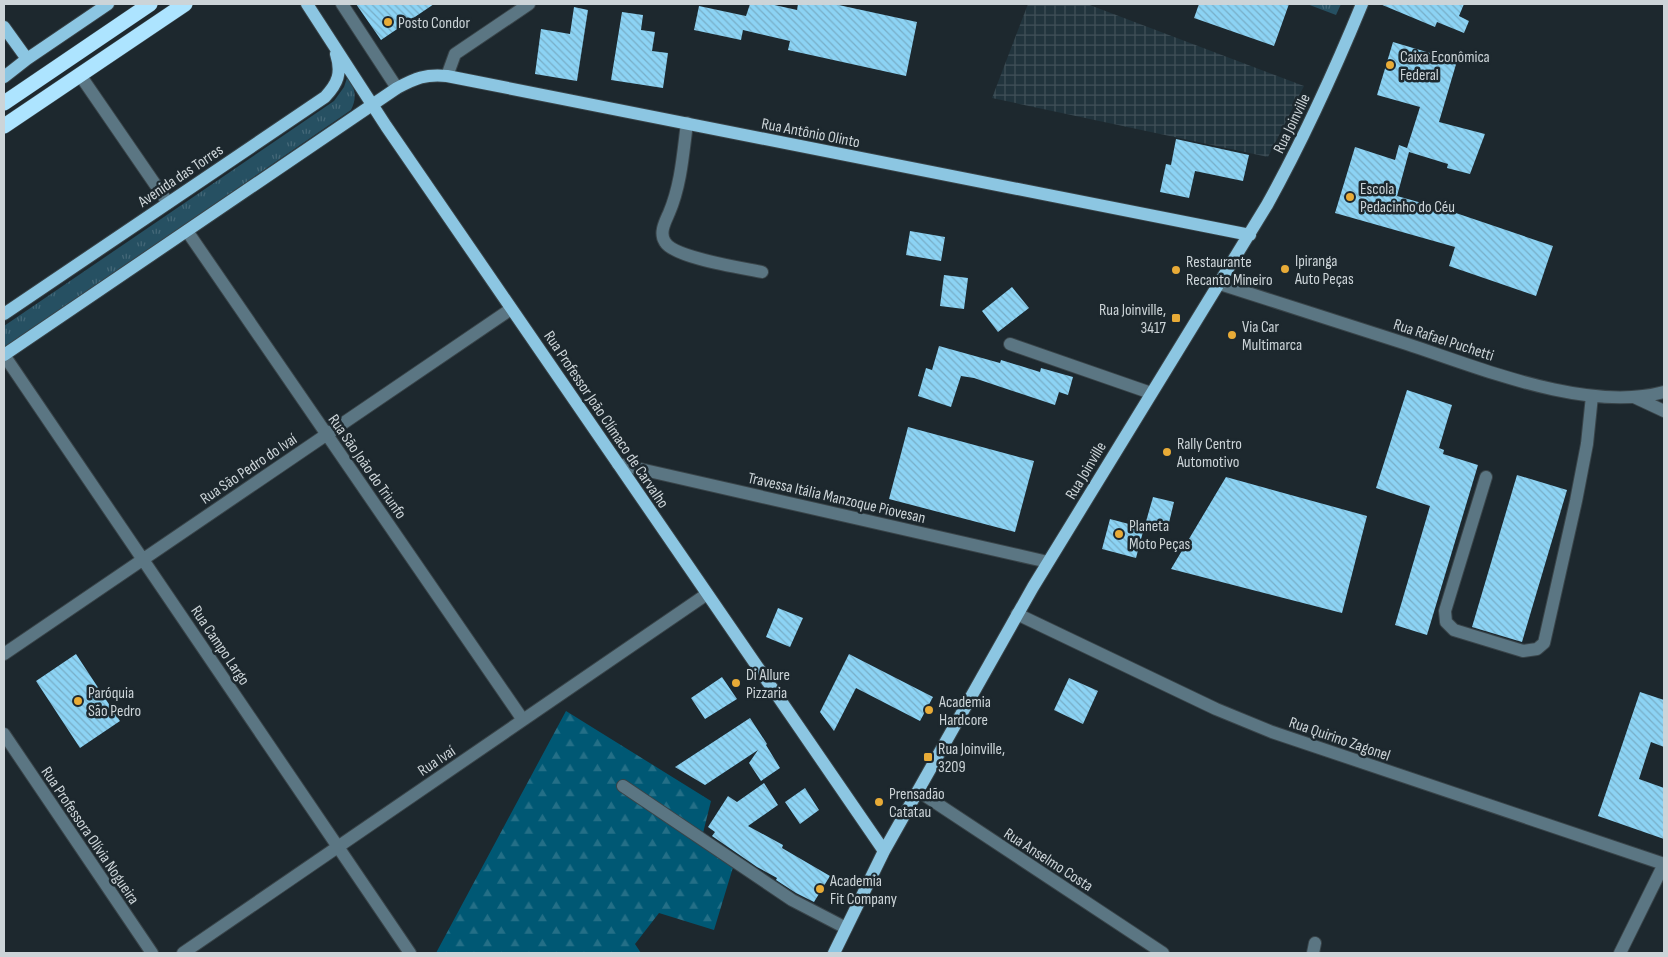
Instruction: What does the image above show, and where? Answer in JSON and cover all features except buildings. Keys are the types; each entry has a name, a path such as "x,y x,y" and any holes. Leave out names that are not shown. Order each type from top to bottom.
{"highway":[{"path":"4,103 150,4"},
{"path":"4,126 185,4"}],"main road":[{"path":"4,77 27,59 108,4"},
{"name":"Rua Professor João Clímaco de Carvalho","path":"307,4 372,105 884,852"},
{"name":"Rua Joinville","path":"834,953 884,852 1048,562 1250,235 1301,141 1328,85 1362,4"},
{"path":"4,27 27,59"},
{"name":"Avenida das Torres","path":"4,314 325,96 338,80 339,68 332,42"},
{"name":"Rua Antônio Olinto","path":"372,105 421,76 447,76 1250,235"},
{"path":"4,355 372,105"}],"street":[{"path":"342,4 398,88"},
{"path":"447,76 455,54 529,4"},
{"path":"80,75 168,203"},
{"path":"687,123 679,181 662,234 665,242 671,249 685,254 711,262 762,272"},
{"name":"Rua São João do Triunfo","path":"187,231 523,720"},
{"name":"Rua Rafael Puchetti","path":"1220,284 1548,388 1592,396 1634,397 1664,392"},
{"name":"Rua São Pedro do Ivaí","path":"4,654 511,309"},
{"path":"1010,344 1151,393"},
{"name":"Rua Campo Largo","path":"4,355 410,953"},
{"path":"1486,477 1445,611 1446,622 1454,630 1523,651 1537,649 1544,643 1576,501 1587,444 1592,396"},
{"path":"1634,397 1664,411"},
{"name":"Travessa Itália Manzoque Piovesan","path":"618,464 1048,562"},
{"name":"Rua Ivaí","path":"183,953 707,594"},
{"name":"Rua Quirino Zagonel","path":"1018,614 1216,709 1272,732 1664,864"},
{"name":"Rua Professora Olívia Nogueira","path":"4,734 152,953"},
{"path":"623,786 792,900 846,928"},
{"name":"Rua Anselmo Costa","path":"918,791 1163,953"},
{"path":"1620,953 1664,864"}],"shaded area":[{"path":"1028,4 1087,4 1304,86 1268,157 992,98"}],"green space":[{"path":"1307,4 1341,4 1336,15"},
{"path":"348,75 354,92 351,110 4,349 4,326 334,101 344,87"},
{"path":"566,711 711,801 701,841 734,864 714,930 659,913 635,944 641,953 436,953"}],"place":[{"name":"Posto Condor","path":"388,22"},
{"name":"Caixa Econômica Federal","path":"1390,65"},
{"name":"Escola Pedacinho do Céu","path":"1350,197"},
{"name":"Ipiranga Auto Peças","path":"1285,269"},
{"name":"Restaurante Recanto Mineiro","path":"1176,270"},
{"name":"Rua Joinville, 3417","path":"1176,318"},
{"name":"Via Car Multimarca","path":"1232,335"},
{"name":"Rally Centro Automotivo","path":"1167,452"},
{"name":"Planeta Moto Peças","path":"1119,534"},
{"name":"Di Allure Pizzaria","path":"736,683"},
{"name":"Paróquia São Pedro","path":"78,701"},
{"name":"Academia Hardcore","path":"929,710"},
{"name":"Rua Joinville, 3209","path":"928,757"},
{"name":"Prensadão Catatau","path":"879,802"},
{"name":"Academia Fit Company","path":"820,889"}]}
